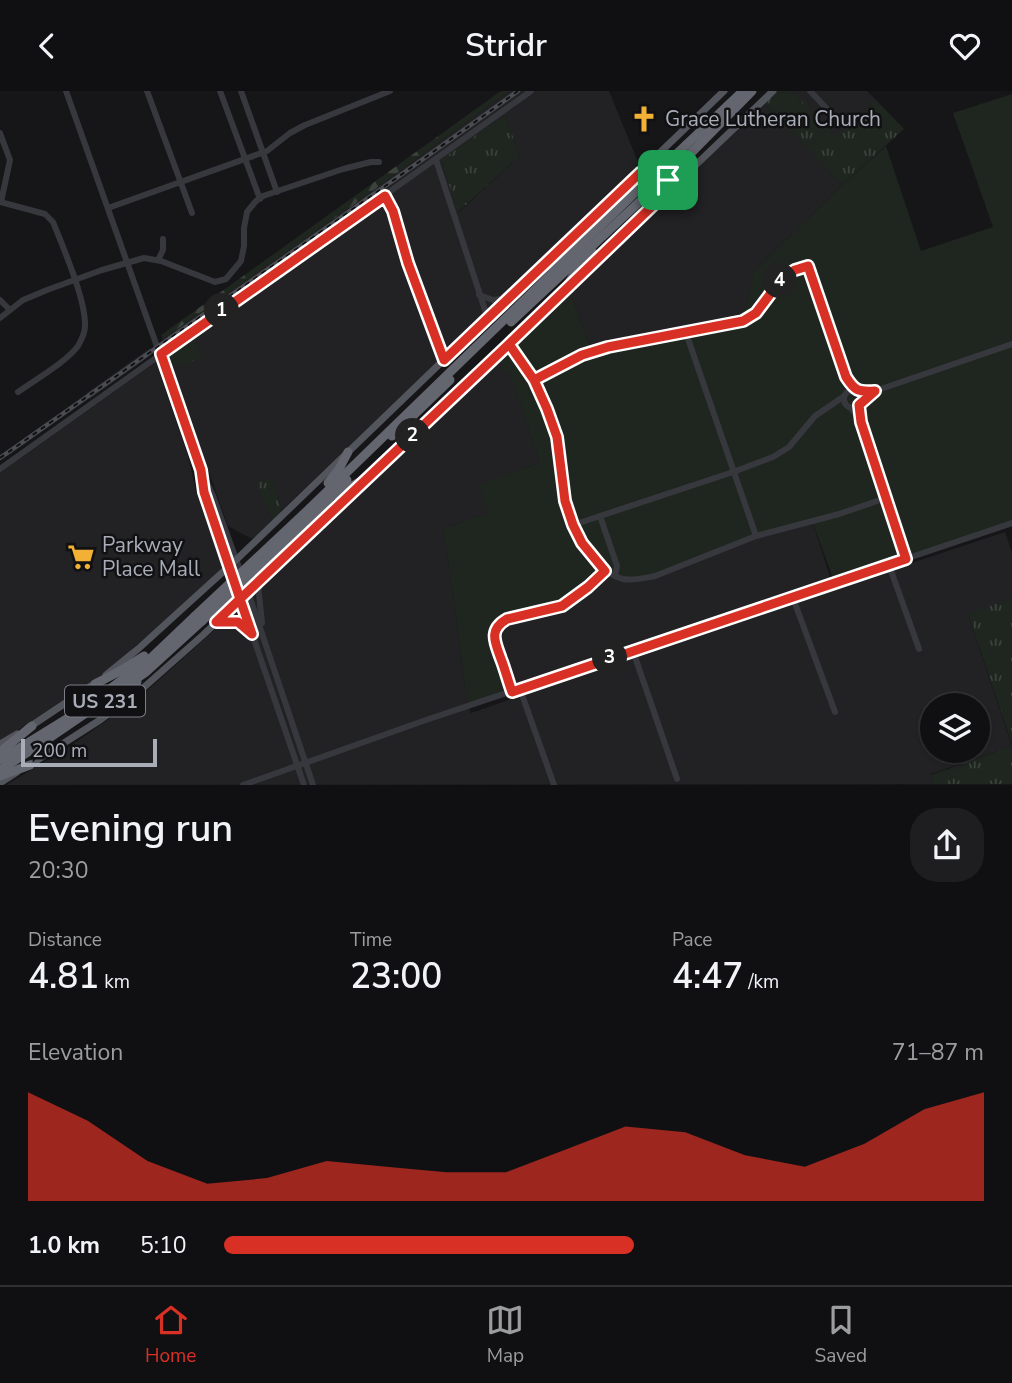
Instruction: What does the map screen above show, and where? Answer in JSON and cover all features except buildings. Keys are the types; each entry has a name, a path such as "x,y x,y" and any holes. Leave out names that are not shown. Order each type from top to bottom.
{"highway":[{"path":"732,106 740,91"},
{"name":"US 231","path":"0,770 146,672 310,508 590,237 648,187 732,106 752,91"},
{"path":"732,106 759,91"},
{"name":"US 231","path":"0,760 34,741 101,696 198,619 324,504 500,332 611,229 648,187"},
{"path":"562,292 581,263 611,229"},
{"path":"530,278 590,237"},
{"path":"310,508 348,452"},
{"path":"324,504 375,473"},
{"path":"95,684 120,671 198,619"},
{"path":"114,710 146,672"},
{"path":"0,752 32,726"},
{"path":"0,776 30,765"}],"main road":[{"path":"4,742 95,684 204,590 724,91"},
{"path":"0,783 142,689 375,473 772,91"},
{"path":"670,143 667,157 674,166 679,169 695,166"},
{"path":"640,173 652,168 661,170 666,174 668,191"},
{"path":"250,547 249,555 254,568 260,573 269,573"},
{"path":"204,590 223,592 228,601 226,613"}],"street":[{"path":"66,91 201,470 231,544 313,785"},
{"path":"147,91 192,213"},
{"path":"220,91 260,199"},
{"path":"242,91 277,192"},
{"path":"366,91 368,99"},
{"path":"108,208 263,152 305,125 390,91"},
{"path":"0,469 531,91"},
{"path":"810,91 829,111"},
{"path":"0,133 10,160 1,202 45,214 53,222 86,323 85,335 77,348 18,392"},
{"path":"436,160 488,319"},
{"path":"0,318 23,300 74,280 144,258 158,260 215,282 226,279 241,261 247,212 260,199 343,169 379,162"},
{"path":"385,196 393,211 408,263 444,360"},
{"path":"158,260 163,250 163,239"},
{"path":"534,380 588,353 608,347 743,321 756,313 783,277 808,266 846,377 862,397 861,422 906,559"},
{"path":"480,295 493,300 510,297"},
{"path":"0,300 9,309"},
{"path":"686,333 756,537"},
{"path":"509,344 534,380 557,437 565,501 573,525 582,543 605,571 615,576 639,580 654,576 756,537 886,498"},
{"path":"573,525 773,457 789,447 815,416 853,389 875,391 1012,344"},
{"path":"846,377 845,394 849,407 861,422"},
{"path":"830,407 860,404 875,391"},
{"path":"201,470 205,495 304,785"},
{"path":"205,495 214,499"},
{"path":"600,516 617,566 615,576"},
{"path":"243,785 1012,523"},
{"path":"231,544 242,549 250,547"},
{"path":"889,565 919,649"},
{"path":"512,692 494,640 501,623 507,619 562,606 605,571"},
{"path":"258,584 266,646"},
{"path":"793,598 835,712"},
{"path":"216,622 238,622 252,634"},
{"path":"633,651 677,779"},
{"path":"520,689 554,785"},
{"path":"276,701 284,698"},
{"path":"281,717 290,714"}],"shaded area":[{"path":"509,91 609,91 640,167 282,510 272,479 263,498 272,521 252,539 228,526 171,365 184,365 194,337 168,355 163,339","holes":["505,115 520,156 459,212 441,161"]},
{"path":"792,91 867,91 876,100 836,138"},
{"path":"764,103 842,185 753,272 746,307 733,317 693,327 589,344 572,298 567,293"},
{"path":"150,348 150,356 90,399 87,393"},
{"path":"500,358 504,371 509,370 540,463 480,484 489,513 442,529 471,713 514,698 494,640 501,623 605,571 812,521 834,589 1005,532 1012,553 1012,598 968,615 1012,746 990,754 990,693 920,693 920,763 963,763 931,774 934,784 6,785 69,747 140,697 293,556"},
{"path":"156,362 222,567 181,608 114,667 0,742 0,473"}],"green space":[{"path":"501,91 509,91 163,339 161,335"},
{"path":"776,91 792,91 836,137 876,100 904,129 842,185 764,103"},
{"path":"1012,94 1012,524 835,584 812,521 756,536 655,576 624,579 605,571 562,606 501,623 494,640 512,692 468,707 442,529 488,513 479,484 540,463 509,371 504,372 498,354 565,290 572,298 589,344 693,327 733,317 746,307 753,272 886,146 921,251 993,227 953,113"},
{"path":"505,115 520,156 458,212 441,160"},
{"path":"193,336 201,357 184,365 171,365 168,355"},
{"path":"272,478 282,510 272,521 257,483"},
{"path":"1012,598 1012,744 968,614"},
{"path":"1012,746 1012,784 934,784 931,775 965,763 990,763 990,754"}],"railway":[{"path":"0,458 518,91"}],"place":[{"name":"Grace Lutheran Church","path":"644,119"},
{"name":"Parkway Place Mall","path":"81,557"}],"route":[{"path":"668,180 666,174 657,168 640,173 444,360 408,263 393,211 385,196 161,354 201,470 204,492 240,599 216,622 238,622 252,634 240,599 509,344 534,380 557,437 565,501 573,525 582,543 605,571 562,606 507,619 501,623 494,640 512,692 906,559 861,422 859,405 875,391 859,391 846,377 808,266 783,277 756,313 743,321 608,347 582,355 534,380 509,344 668,191 668,180"}]}
